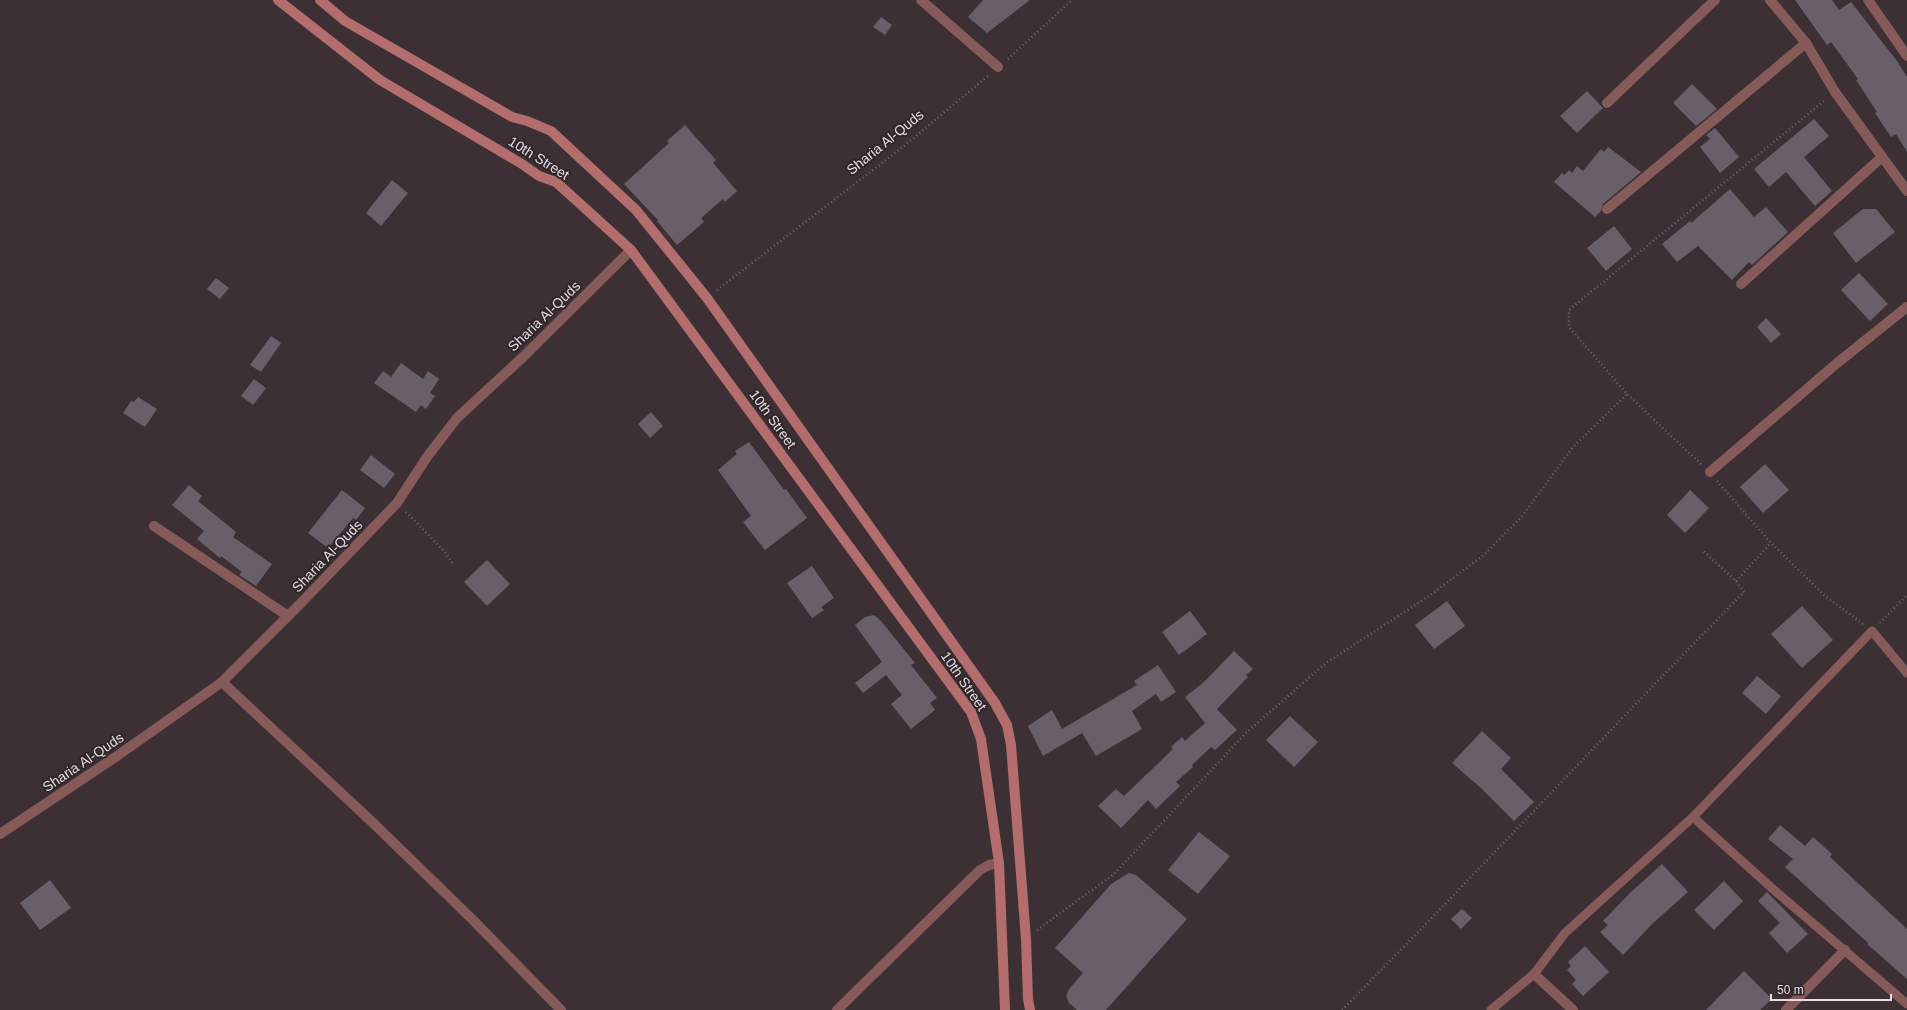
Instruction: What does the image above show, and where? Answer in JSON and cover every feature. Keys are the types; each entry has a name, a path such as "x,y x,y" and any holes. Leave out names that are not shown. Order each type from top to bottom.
{"main road":[{"name":"10th Street","path":"278,0 380,80 522,164 539,176 556,182 631,250 971,712 981,739 999,863 1005,1010"},
{"name":"10th Street","path":"320,0 345,21 499,110 512,117 527,121 551,131 636,210 707,298 995,703 1007,725 1011,745 1026,939 1028,999 1030,1010"}],"street":[{"path":"921,0 998,67"},
{"path":"1607,103 1715,0"},
{"path":"1770,0 1806,43 1835,92 1907,191"},
{"path":"1868,0 1907,56"},
{"path":"1607,209 1806,43"},
{"path":"1741,284 1882,157"},
{"name":"Sharia Al-Quds","path":"0,834 159,728 222,682 397,503 427,457 457,418 523,356 631,250"},
{"path":"1710,472 1836,364 1907,307"},
{"path":"154,526 288,616"},
{"path":"222,682 370,820 561,1010"},
{"path":"837,1010 980,870 989,865 999,863"},
{"path":"1786,1010 1845,950"},
{"path":"1534,974 1573,1010"}],"lane":[{"path":"1491,1010 1534,974 1565,932 1693,817 1872,631 1907,673"},
{"path":"1693,817 1907,1004"}],"path":[{"name":"Sharia Al-Quds","path":"707,298 904,146 998,67 1072,0"},
{"path":"1835,92 1569,310 1569,327 1627,394 1710,472 1771,543 1824,595 1872,631 1907,595"},
{"path":"1026,939 1114,874 1246,733 1326,663 1429,596 1484,555 1522,516 1573,447 1627,394"},
{"path":"397,503 445,552 454,565"},
{"path":"1736,582 1771,543"},
{"path":"1342,1010 1438,912 1744,592 1736,582 1702,550"}],"building":[{"path":"983,0 1030,0 987,33 968,17"},
{"path":"1795,0 1832,0 1839,10 1851,2 1897,61 1907,77 1907,152 1896,134 1891,137 1856,80 1858,79 1831,42 1827,45"},
{"path":"881,17 892,25 885,35 873,27"},
{"path":"1692,84 1717,109 1696,126 1673,103"},
{"path":"1587,91 1603,108 1577,133 1560,116"},
{"path":"1814,119 1829,136 1804,157 1832,191 1815,206 1786,172 1769,187 1754,169"},
{"path":"685,125 716,160 713,163 737,191 725,202 723,199 701,218 704,222 677,245 657,221 658,220 624,184 669,143 667,141"},
{"path":"1715,128 1739,157 1720,173 1700,147 1710,139 1706,135"},
{"path":"1608,147 1641,172 1603,204 1601,211 1595,217 1554,182 1562,173 1564,175 1569,170 1572,173 1577,166 1583,171 1601,149 1604,152"},
{"path":"392,180 408,193 381,226 366,213"},
{"path":"1730,189 1754,217 1766,207 1788,232 1752,265 1749,262 1732,280 1698,246 1677,262 1662,244 1690,221 1691,223"},
{"path":"1863,209 1876,209 1895,232 1856,263 1833,233"},
{"path":"1614,226 1632,249 1606,271 1587,248"},
{"path":"1859,273 1888,304 1870,321 1841,290"},
{"path":"216,278 229,288 220,299 207,289"},
{"path":"1766,318 1781,334 1771,343 1757,327"},
{"path":"271,336 281,343 261,372 250,365"},
{"path":"401,363 423,379 428,371 439,379 430,393 435,396 426,409 421,405 416,412 374,383 383,371 391,377"},
{"path":"254,379 266,388 253,405 241,396"},
{"path":"138,397 157,409 145,427 123,413 131,401 134,402"},
{"path":"651,412 663,426 650,438 638,424"},
{"path":"749,442 784,490 786,489 807,518 765,550 743,522 751,516 718,470 737,454 735,451"},
{"path":"371,455 395,474 384,488 360,470"},
{"path":"1765,464 1789,490 1763,513 1740,487"},
{"path":"189,485 202,496 198,501 236,532 233,537 272,564 256,586 239,575 242,572 221,556 220,558 197,539 204,531 172,505"},
{"path":"342,490 365,508 356,520 353,518 328,548 308,533"},
{"path":"1690,490 1709,508 1685,533 1667,515"},
{"path":"487,560 510,584 487,606 464,582"},
{"path":"812,566 834,598 821,607 824,610 812,618 787,583"},
{"path":"1447,601 1465,626 1434,649 1415,625"},
{"path":"1802,606 1833,640 1802,668 1771,634"},
{"path":"1190,611 1207,634 1179,655 1162,632"},
{"path":"874,615 881,621 915,663 911,665 937,698 930,703 935,710 911,729 891,704 902,695 886,675 863,693 855,683 882,662 855,625 865,617"},
{"path":"1234,651 1253,669 1246,675 1248,677 1217,709 1237,730 1215,750 1211,747 1192,765 1193,767 1176,782 1180,786 1156,809 1148,800 1121,828 1098,806 1116,789 1124,796 1173,749 1171,747 1182,737 1185,741 1205,723 1185,697 1204,682"},
{"path":"1158,665 1176,692 1161,702 1156,694 1132,711 1142,729 1096,756 1082,733 1043,756 1028,726 1052,710 1062,729 1137,685 1134,681"},
{"path":"1757,676 1781,696 1766,714 1742,693"},
{"path":"1290,716 1318,742 1294,767 1266,740"},
{"path":"1482,731 1511,758 1501,769 1534,802 1514,821 1482,789 1452,763"},
{"path":"1780,825 1805,846 1813,837 1832,854 1830,857 1907,929 1907,979 1867,944 1868,943 1785,867 1793,859 1768,839"},
{"path":"1199,832 1230,856 1198,894 1168,870"},
{"path":"1662,864 1688,892 1653,923 1623,955 1600,932 1608,925 1603,921 1630,893"},
{"path":"1129,873 1136,875 1187,919 1106,1010 1077,1010 1069,1003 1066,996 1069,989 1083,973 1055,948 1111,884"},
{"path":"50,880 71,908 40,930 20,903"},
{"path":"1724,881 1743,901 1714,930 1694,910"},
{"path":"1767,892 1808,934 1787,953 1769,933 1780,923 1758,901"},
{"path":"1462,909 1472,918 1461,929 1451,919"},
{"path":"1585,946 1609,972 1583,996 1572,984 1576,980 1567,970 1571,966 1568,962"},
{"path":"1744,971 1772,999 1760,1010 1706,1010"}]}
